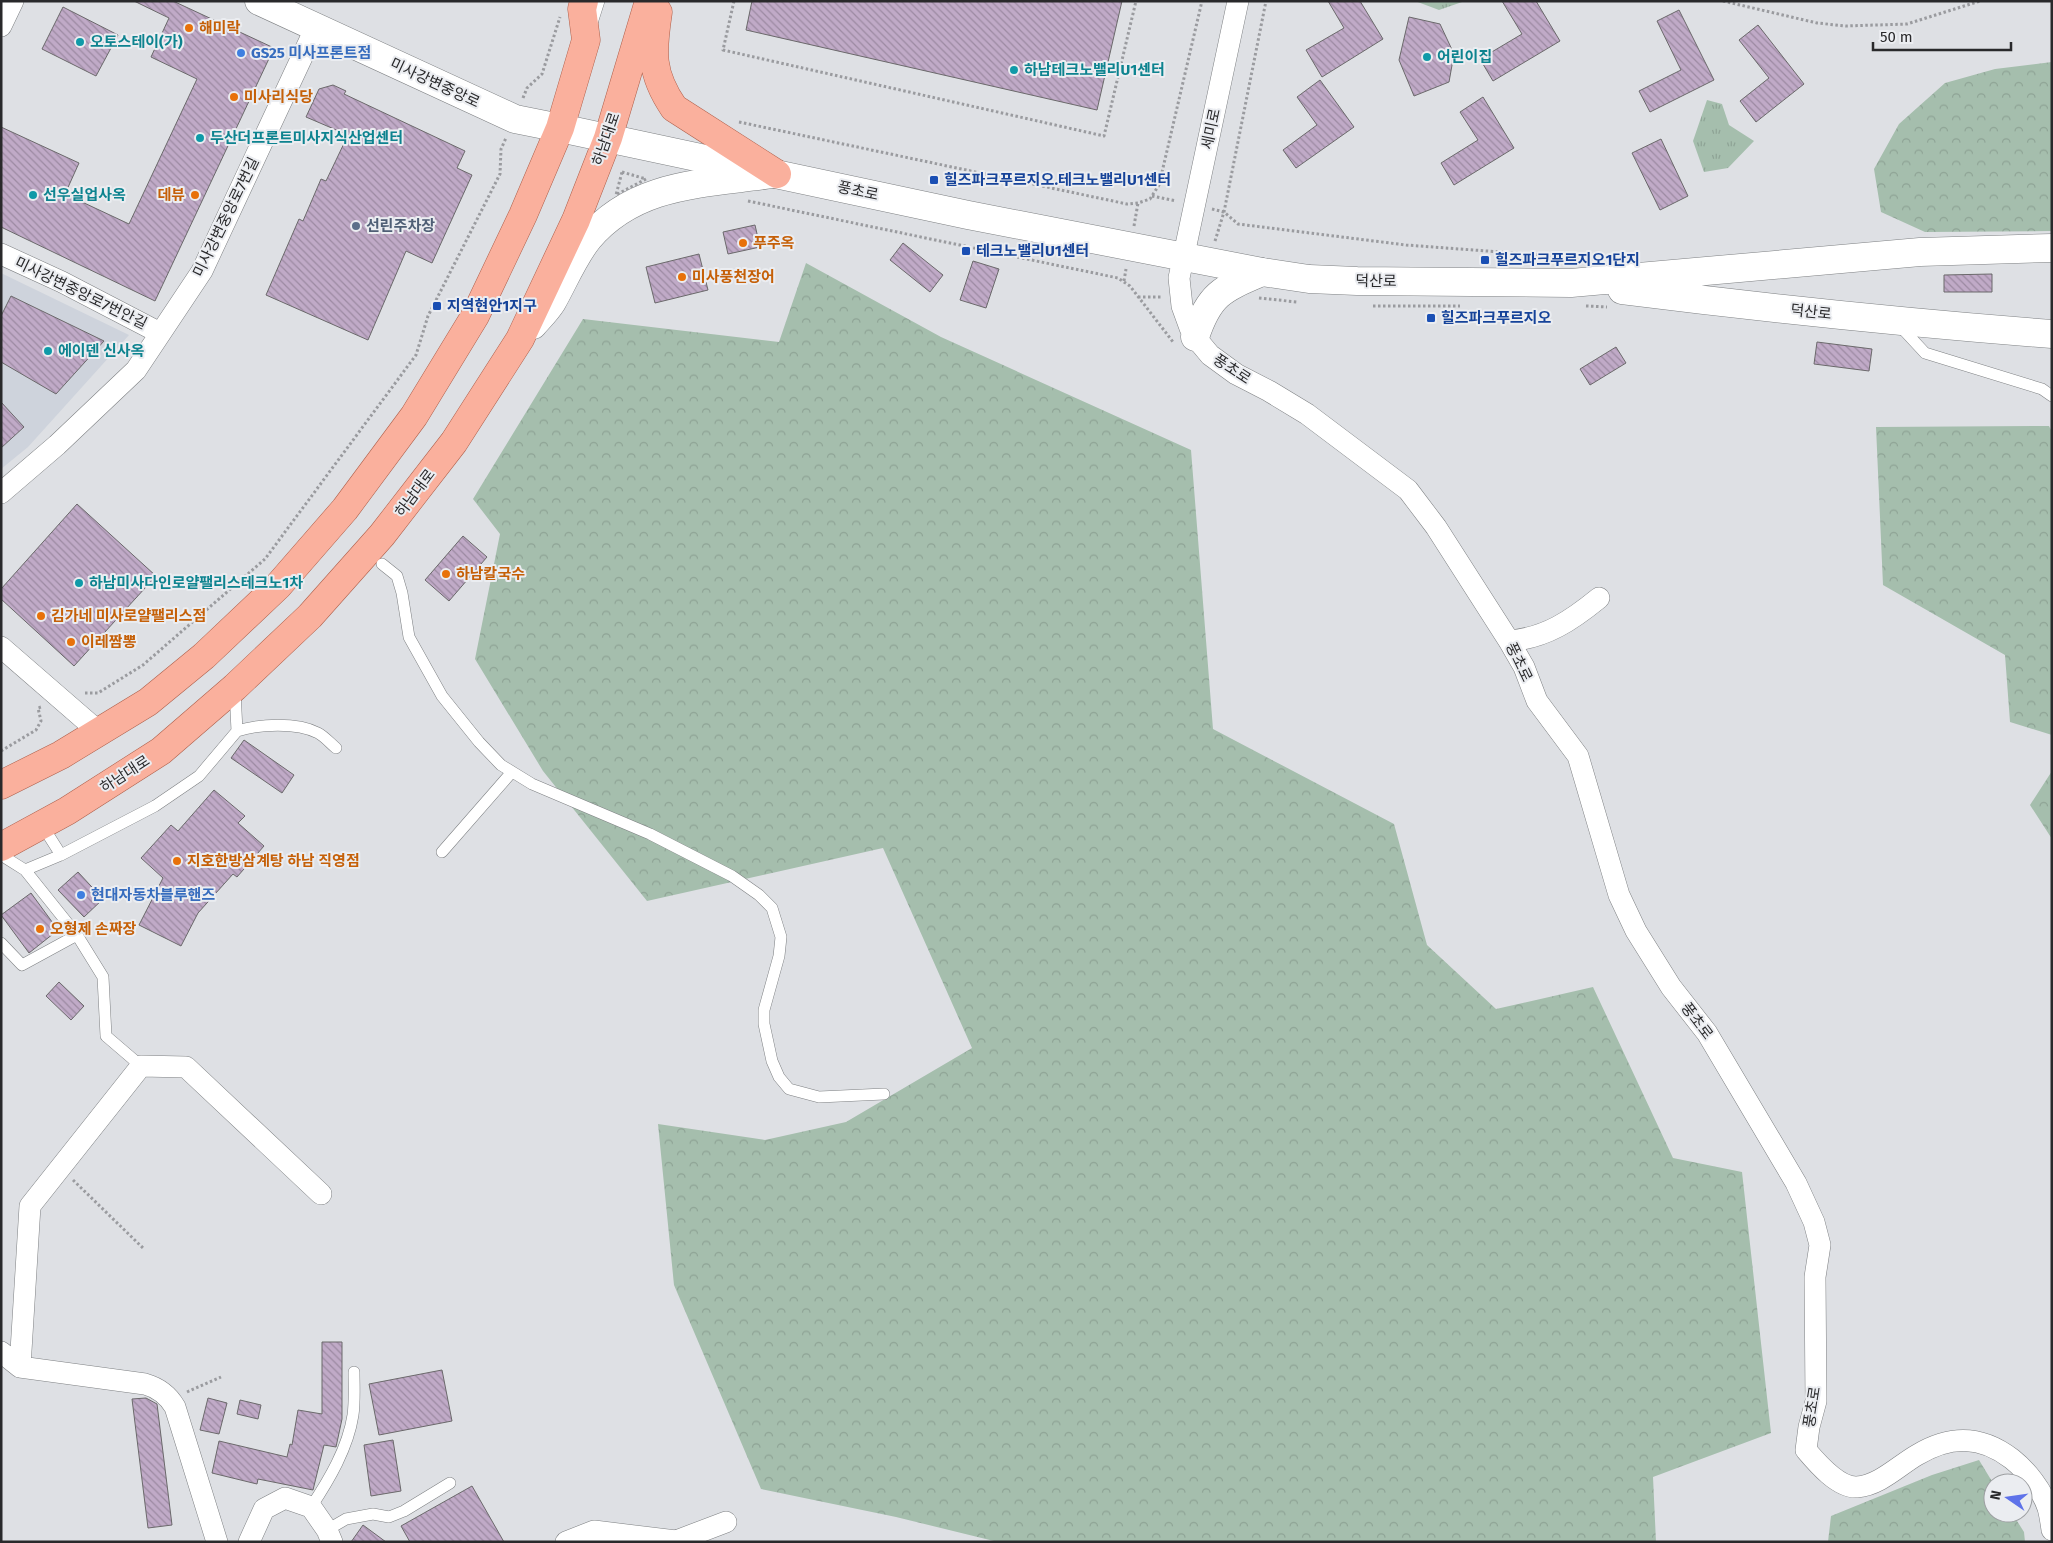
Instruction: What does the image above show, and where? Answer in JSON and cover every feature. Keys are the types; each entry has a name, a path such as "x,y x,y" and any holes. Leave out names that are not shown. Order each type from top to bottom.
{"main road":[{"name":"미사강변중앙로","path":"259,1 515,119 560,128"},
{"name":"하남대로","path":"1,847 67,811 161,750 235,687 310,616 379,562 382,536 454,442 520,339 576,220 608,138 649,1"},
{"path":"660,1 654,41 654,57 663,91 674,108 777,174"},
{"path":"1,785 61,754 148,702 204,656 278,586 345,509 414,416 475,316 523,215 560,128 586,40 580,5"},
{"name":"풍초로","path":"560,128 968,215 1183,256"},
{"path":"520,339 551,304 571,265 588,240 605,223 629,204 670,188 777,174"},
{"name":"덕산로","path":"1183,256 1262,272 1309,279 1358,282 1571,283 1920,252 2052,248"},
{"path":"1195,337 1204,310 1219,294 1232,285 1262,272"},
{"name":"덕산로","path":"1571,283 1895,321 2052,334"}],"street":[{"path":"1,26 13,1"},
{"name":"세미로","path":"1183,256 1200,185 1238,1"},
{"name":"미사강변중앙로7번길","path":"1,493 57,446 136,370 202,271 316,27"},
{"name":"미사강변중앙로7번안길","path":"1,254 62,282 160,333"},
{"name":"풍초로","path":"1183,256 1179,278 1182,306 1195,337 1218,362 1307,414 1408,490 1436,527 1510,640 1524,667 1537,701 1553,726 1578,756 1619,895 1636,931 1671,987 1707,1033 1796,1183 1814,1222 1820,1245 1815,1277 1816,1400 1806,1450 1817,1464 1837,1481 1856,1487 1874,1482 1895,1471 1916,1455 1938,1444 1958,1440 1980,1442 1998,1448 2016,1463 2038,1488 2048,1508 2052,1530"},
{"path":"1510,640 1528,639 1549,632 1582,612 1599,598"},
{"path":"1,647 99,732"},
{"path":"20,1367 30,1206 142,1066 186,1067 322,1194"},
{"path":"1,1352 20,1367 146,1384 155,1386 170,1399 175,1407 217,1542"},
{"path":"248,1542 264,1509 285,1498 311,1507 329,1536"},
{"path":"566,1542 594,1531 676,1541 726,1522"}],"lane":[{"path":"637,38 640,1"},
{"path":"1895,321 1925,353 2042,389 2052,396"},
{"path":"379,562 396,576 402,593 409,637 442,696 479,742 511,773 572,802 650,834 732,876 759,895 772,908 781,937 779,956 764,1010 764,1024 767,1043 779,1077 790,1089 819,1097 884,1094"},
{"path":"235,687 237,731"},
{"path":"25,870 61,856 155,806 199,776 212,763 237,731 253,726 277,725 298,728 317,732 336,748"},
{"path":"442,852 511,773"},
{"path":"42,825 61,856"},
{"path":"1,855 25,870 77,935 104,977 106,1036 142,1066"},
{"path":"1,943 22,965 77,935"},
{"path":"311,1507 328,1481 343,1446 352,1416 354,1372"},
{"path":"329,1536 346,1519 373,1514 389,1517 404,1511 450,1483"}],"path":[{"path":"734,1 723,50 1104,136 1136,1"},
{"path":"734,120 1127,204 1150,200 1158,185 1202,1"},
{"path":"1266,1 1224,212 1238,224 1406,245 1585,258"},
{"path":"1724,1 1817,23 1846,26 1907,24 1980,1"},
{"path":"1,751 24,739 36,730 41,721 38,708 83,693 98,694 143,665 265,558 416,355 428,316 500,174 501,148 527,88 542,74 580,5"},
{"path":"746,201 1110,276 1124,280 1135,295"},
{"path":"60,1168 143,1248"},
{"path":"170,1399 221,1378"}],"shaded area":[{"path":"1,273 129,335 28,447 1,469"}],"green space":[{"path":"1415,1 1465,1 1439,10"},
{"path":"2052,62 2052,231 1925,232 1881,212 1874,169 1899,124 1945,83 1995,69"},
{"path":"1707,100 1722,104 1729,125 1754,141 1728,168 1704,172 1693,141"},
{"path":"806,263 941,337 1191,450 1213,729 1394,824 1427,945 1496,1009 1593,987 1673,1158 1742,1172 1771,1433 1653,1477 1656,1542 998,1542 896,1517 761,1489 674,1285 658,1124 765,1140 846,1122 972,1048 883,848 647,901 543,771 475,659 500,534 473,499 583,319 779,342"},
{"path":"2049,426 2052,432 2052,735 2010,722 2005,655 1883,585 1876,427"},
{"path":"2052,771 2052,839 2030,805"},
{"path":"1979,1460 1987,1473 1983,1473 1983,1523 2018,1523 2024,1532 2025,1542 1828,1542 1831,1516 1932,1475"}],"building":[{"name":"두산더프론트미사지식산업센터","path":"134,1 173,1 274,48 155,301 1,227 1,127 79,163 65,194 129,224 197,79 151,57 169,18"},
{"name":"하남테크노밸리U1센터","path":"752,1 1122,1 1097,110 746,30"},
{"path":"1328,1 1360,1 1383,39 1322,77 1306,50 1344,28"},
{"path":"1502,1 1536,1 1560,41 1493,81 1480,59 1522,34"},
{"name":"오토스테이(가)","path":"63,7 118,35 96,76 42,49"},
{"path":"1679,10 1714,80 1650,112 1639,91 1681,70 1657,21"},
{"name":"어린이집","path":"1409,17 1440,24 1454,54 1449,82 1414,96 1399,60"},
{"path":"1758,25 1804,84 1756,122 1740,101 1769,78 1739,40"},
{"path":"1320,80 1354,127 1296,168 1283,150 1317,125 1297,97"},
{"name":"선린주차장","path":"333,85 346,91 344,94 465,151 457,168 472,175 432,263 406,251 368,340 266,295 299,219 303,221 321,179 326,181 348,135 306,117 319,89"},
{"path":"1483,97 1514,148 1454,185 1441,163 1478,140 1460,112"},
{"path":"1661,139 1688,196 1660,210 1632,153"},
{"path":"755,225 760,247 728,254 723,232"},
{"path":"903,243 943,275 930,292 890,260"},
{"path":"699,254 708,290 655,303 646,267"},
{"path":"973,261 999,269 986,308 960,300"},
{"path":"1992,274 1992,292 1944,292 1944,275"},
{"name":"에이덴 신사옥","path":"11,296 104,341 56,394 1,362 1,316"},
{"path":"1817,342 1872,349 1869,371 1814,364"},
{"path":"1616,347 1626,363 1590,385 1580,369"},
{"path":"1,402 24,427 1,448"},
{"name":"하남미사다인로얄팰리스테크노1차","path":"77,504 156,576 74,666 1,599 1,589"},
{"path":"463,536 487,557 449,601 425,580"},
{"path":"244,740 294,775 282,793 231,758"},
{"path":"214,790 245,816 238,823 264,846 237,877 233,874 198,913 181,946 139,925 163,878 141,858 171,825 178,831"},
{"name":"현대자동차블루핸즈","path":"78,872 103,899 84,917 58,890"},
{"path":"31,893 58,930 29,953 1,915"},
{"path":"59,982 84,1006 71,1020 46,996"},
{"path":"322,1342 342,1342 342,1419 336,1447 324,1445 313,1490 258,1479 257,1484 212,1473 219,1441 287,1457 290,1444 292,1445 298,1410 322,1414"},
{"path":"442,1370 452,1421 379,1435 369,1384"},
{"path":"146,1398 157,1404 172,1525 148,1528 132,1399"},
{"path":"208,1398 227,1403 219,1434 200,1430"},
{"path":"240,1400 261,1405 258,1419 237,1414"},
{"path":"393,1440 401,1491 371,1496 364,1445"},
{"path":"472,1486 504,1542 410,1542 401,1526"},
{"path":"363,1525 386,1542 351,1542"}],"place":[{"name":"해미락","path":"189,28"},
{"name":"오토스테이(가)","path":"80,42"},
{"name":"GS25 미사프론트점","path":"241,53"},
{"name":"어린이집","path":"1427,57"},
{"name":"하남테크노밸리U1센터","path":"1014,70"},
{"name":"미사리식당","path":"234,97"},
{"name":"두산더프론트미사지식산업센터","path":"200,138"},
{"name":"힐즈파크푸르지오.테크노밸리U1센터","path":"934,180"},
{"name":"선우실업사옥","path":"33,195"},
{"name":"데뷰","path":"195,195"},
{"name":"선린주차장","path":"356,226"},
{"name":"푸주옥","path":"743,243"},
{"name":"테크노밸리U1센터","path":"966,251"},
{"name":"힐즈파크푸르지오1단지","path":"1485,260"},
{"name":"미사풍천장어","path":"682,277"},
{"name":"지역현안1지구","path":"437,306"},
{"name":"힐즈파크푸르지오","path":"1431,318"},
{"name":"에이덴 신사옥","path":"48,351"},
{"name":"하남칼국수","path":"446,574"},
{"name":"하남미사다인로얄팰리스테크노1차","path":"79,583"},
{"name":"김가네 미사로얄팰리스점","path":"41,616"},
{"name":"이레짬뽕","path":"71,642"},
{"name":"지호한방삼계탕 하남 직영점","path":"177,861"},
{"name":"현대자동차블루핸즈","path":"81,895"},
{"name":"오형제 손짜장","path":"40,929"}]}
